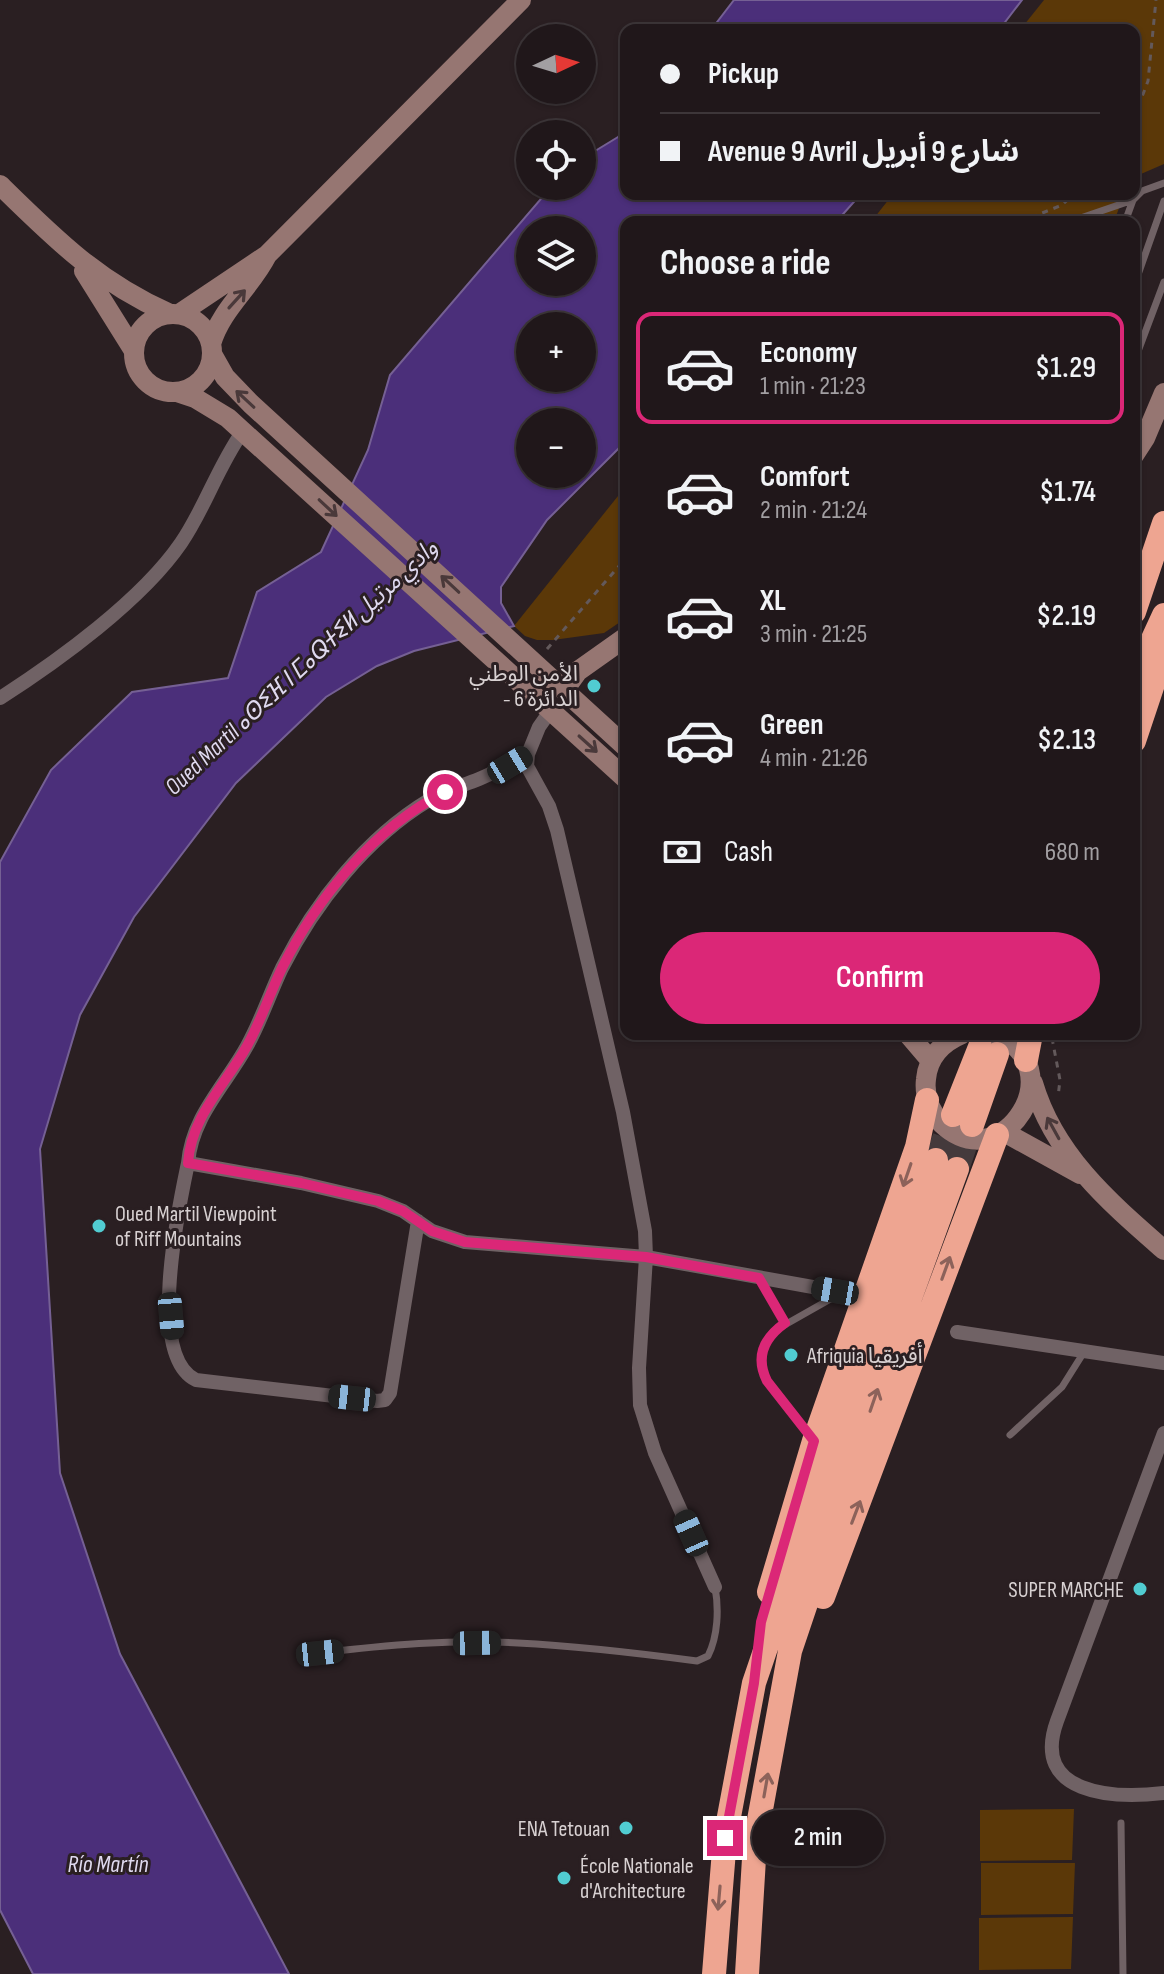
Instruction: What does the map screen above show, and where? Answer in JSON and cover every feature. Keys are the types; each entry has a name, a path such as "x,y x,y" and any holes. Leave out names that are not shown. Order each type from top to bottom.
{"highway":[{"path":"1140,593 1164,523"},
{"path":"1140,667 1164,615"},
{"path":"1140,723 1164,640"},
{"path":"963,1120 975,1040"},
{"path":"1028,1068 1030,1040"},
{"path":"714,1974 725,1838 754,1683 761,1622 855,1292 917,1147 927,1100"},
{"path":"778,1715 1000,1133"},
{"path":"747,1974 755,1842 790,1651 922,1261 946,1164 881,1310 754,1683"}],"street":[{"path":"134,351 139,333 145,326 161,316 174,314 267,255 521,0"},
{"path":"0,185 70,252 117,287 174,314 197,321 208,336 233,387 620,741"},
{"path":"70,252 104,300 134,351 143,378 158,389 177,392 212,407 243,431 620,773"},
{"path":"177,392 202,379 211,363 212,349 226,311 249,285 267,255"},
{"path":"1140,445 1164,393"},
{"path":"0,698 98,628 167,560 189,532 229,451 243,431"},
{"path":"565,689 578,671 620,643"},
{"path":"551,710 539,727 528,754 527,766 549,806 560,843 623,1112 645,1231 640,1405 655,1453 715,1587"},
{"path":"418,1221 390,1393 385,1400 196,1380 184,1372 177,1359 169,1291 174,1226 189,1147 194,1128 248,1044 296,943 345,875 384,835 418,807 528,754"},
{"path":"913,1040 931,1061"},
{"path":"1028,1068 1027,1106 1017,1121 1000,1133 973,1138 952,1131 936,1117 927,1100 925,1086 931,1061 947,1041 1011,1042 1028,1068 1051,1126 1083,1176 1164,1250"},
{"path":"1000,1133 1083,1176"},
{"path":"188,1163 301,1183 378,1201 403,1211 449,1238 465,1242 646,1257 855,1292"},
{"path":"957,1332 1164,1363"},
{"path":"1164,1433 1051,1744 1057,1768 1077,1786 1119,1795 1164,1793"}],"lane":[{"path":"1140,193 1164,183"},
{"path":"1086,216 1133,200"},
{"path":"1127,216 1133,200"},
{"path":"1140,269 1164,201"},
{"path":"1140,346 1164,282"},
{"path":"759,1278 785,1323"},
{"path":"814,1441 767,1381 762,1371 761,1356 768,1338 785,1323 855,1292"},
{"path":"1010,1435 1062,1387 1084,1352"},
{"path":"320,1653 422,1644 516,1642 610,1649 697,1661 708,1656 711,1650 717,1614 715,1587"},
{"path":"1121,1823 1123,1974"}],"path":[{"path":"1140,102 1148,81 1156,0"},
{"path":"1035,216 1067,200"},
{"path":"534,661 566,629 620,565"},
{"path":"1052,1040 1060,1080 1057,1100"}],"shaded area":[{"path":"1044,0 1164,0 1164,164 1140,174 1140,24 1025,24"},
{"path":"888,200 1122,200 1116,216 876,216"},
{"path":"620,494 620,622 604,633 553,640 525,636 514,626"},
{"path":"1074,1809 1072,1860 980,1861 980,1810"},
{"path":"981,1863 1075,1863 1073,1914 981,1915"},
{"path":"1073,1917 1071,1969 979,1970 979,1918"}],"water":[{"path":"734,0 1022,0 1004,24 716,24"},
{"name":"Río Martín","path":"620,135 620,200 856,200 841,216 620,216 620,447 596,471 596,408 516,408 516,488 579,488 547,520 501,587 501,603 514,626 414,651 377,666 326,697 236,783 134,917 80,1015 40,1149 60,1473 120,1654 289,1974 33,1974 0,1910 0,862 51,770 132,692 228,678 257,592 321,552 368,450 390,375 516,228 516,296 596,296 596,216 526,216 540,200 596,200 596,150"}],"tunnel":[{"path":"936,1160 953,1115"},
{"path":"957,1169 972,1125"}],"place":[{"name":"الأمن الوطني - الدائرة 6","path":"594,686"},
{"name":"Oued Martil Viewpoint of Riff Mountains","path":"99,1226"},
{"name":"Afriquia أفريقيا","path":"791,1355"},
{"name":"SUPER MARCHE","path":"1140,1589"},
{"name":"ENA Tetouan","path":"626,1828"},
{"name":"École Nationale d'Architecture","path":"564,1878"}],"route":[{"path":"445,792 418,807 364,854 311,920 282,968 248,1044 194,1128 188,1163 301,1183 378,1201 403,1211 432,1231 465,1242 646,1257 759,1278 785,1323 768,1338 761,1356 762,1371 814,1441 761,1622 754,1683 725,1838"}],"water label":[{"name":"Oued Martil ⴰⵙⵉⴼ ⵏ ⵎⴰⵕⵜⵉⵍ وادي مرتيل","path":"301,667"}]}
